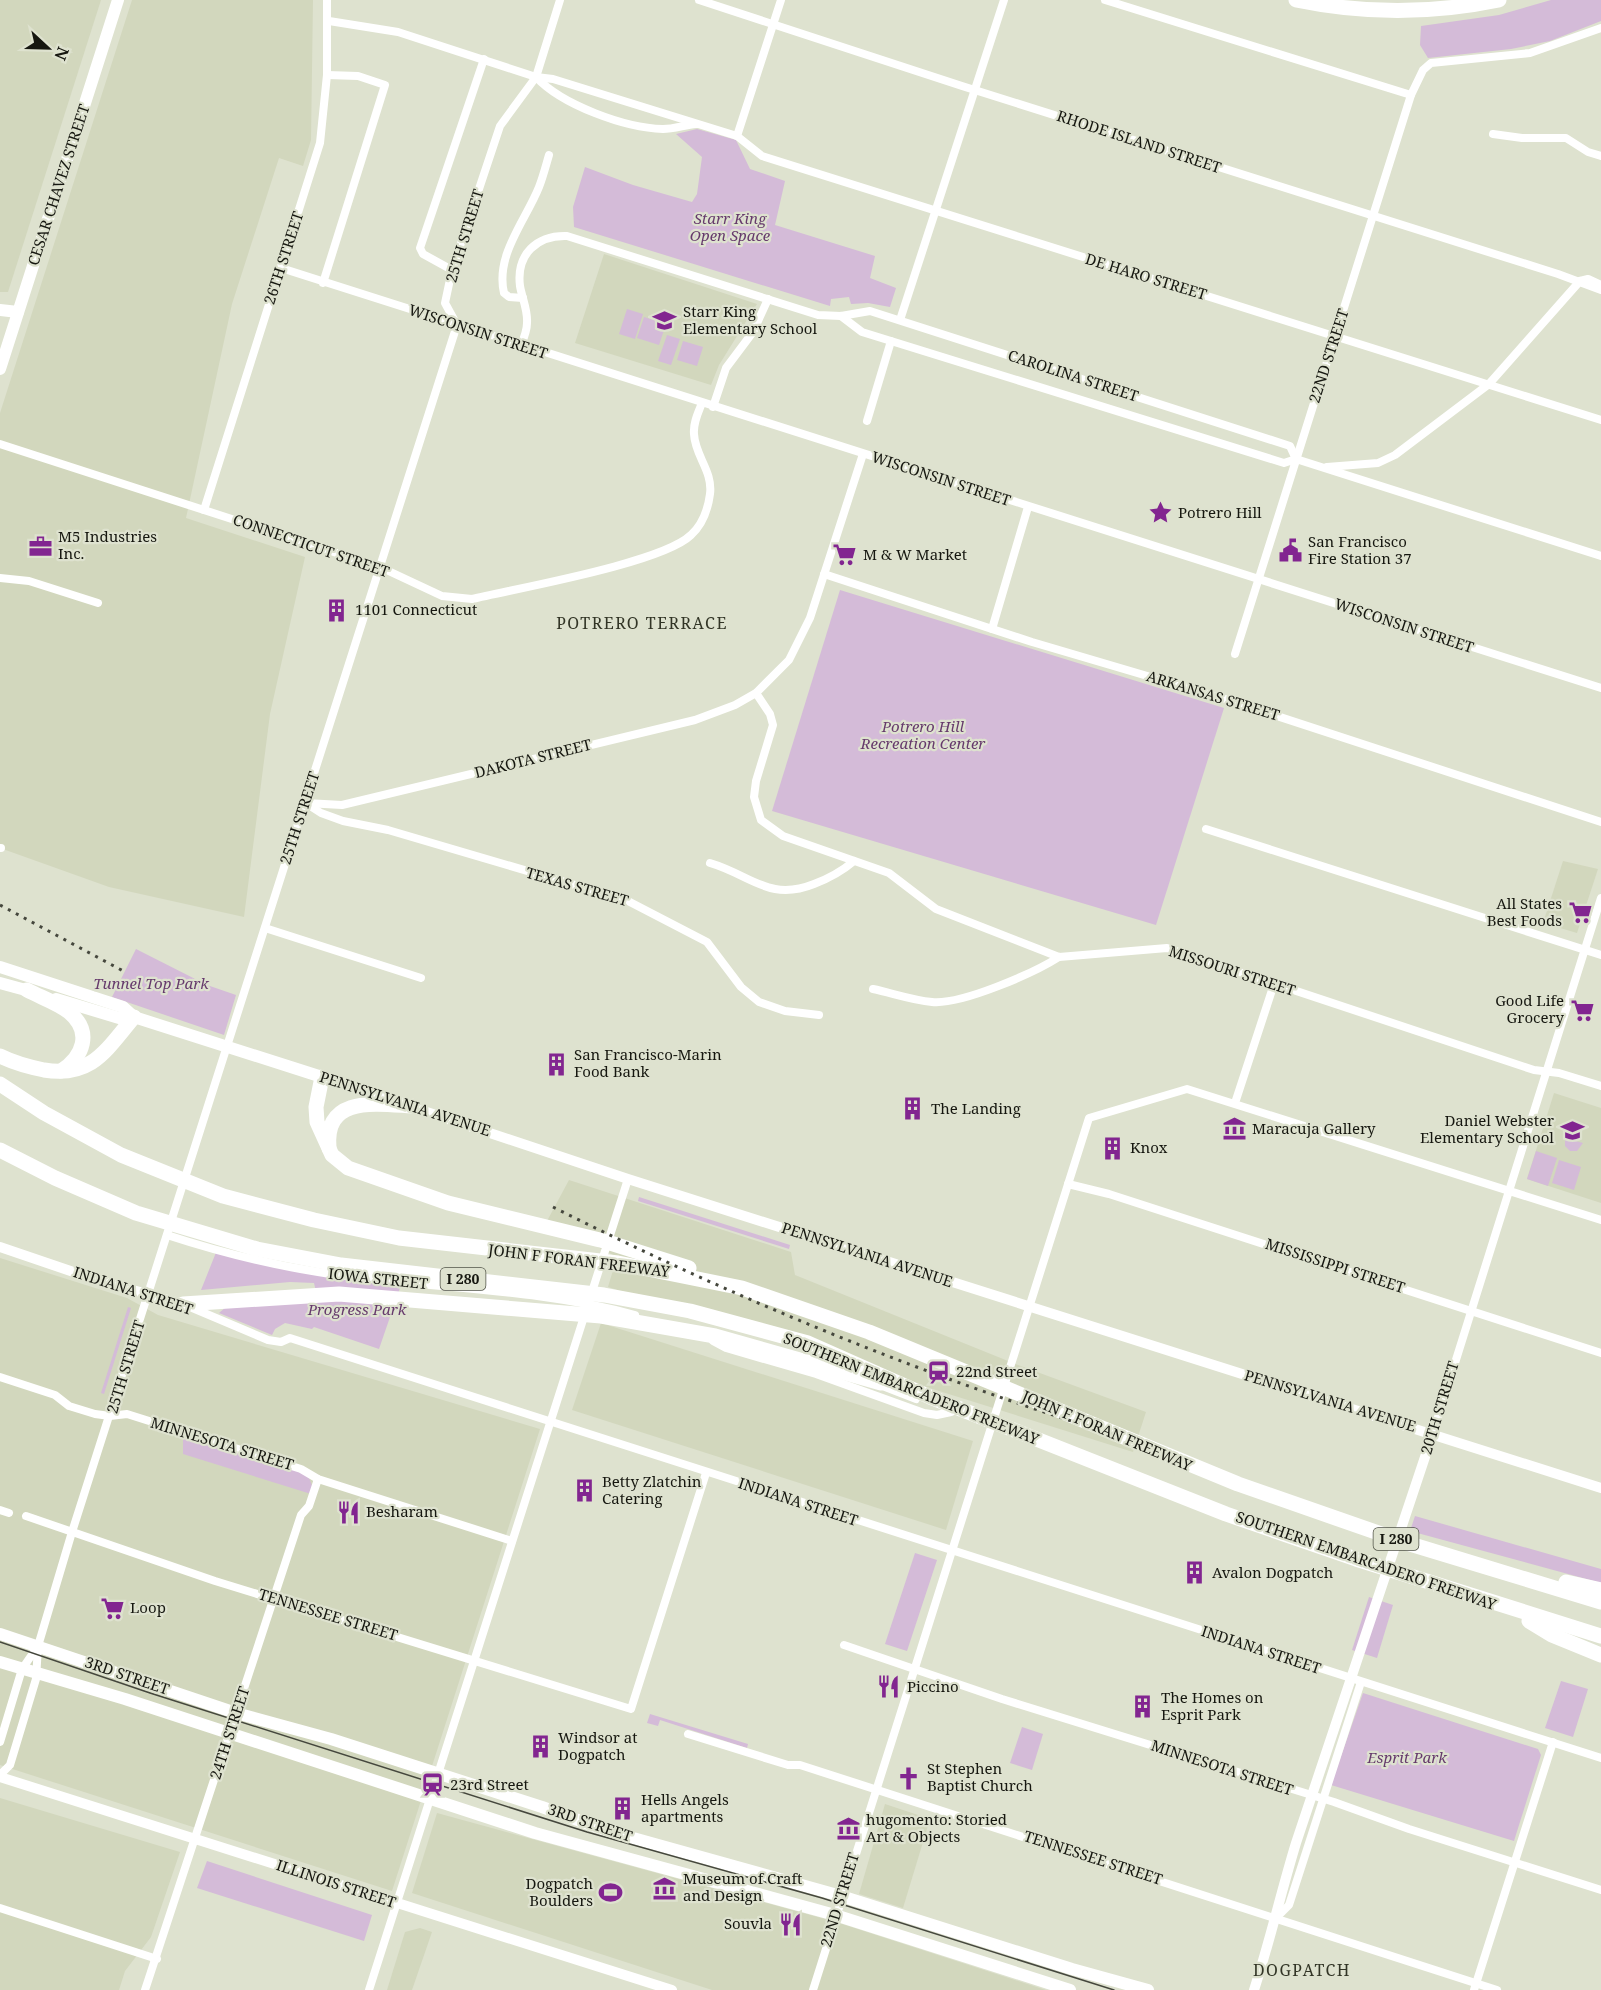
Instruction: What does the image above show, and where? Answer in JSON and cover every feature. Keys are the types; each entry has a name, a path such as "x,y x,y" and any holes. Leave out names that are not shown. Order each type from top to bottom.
{"highway":[{"path":"1296,0 1347,8 1389,11 1455,8 1499,0"},
{"path":"27,990 69,1012 82,1035 80,1054 74,1062 57,1071"},
{"path":"0,1056 31,1067 57,1071 79,1071 94,1061 134,1017"},
{"path":"322,1077 316,1107 317,1122 332,1155 348,1168 387,1184 448,1203 604,1241 783,1301"},
{"name":"JOHN F FORAN FREEWAY","path":"0,1084 44,1113 121,1155 197,1187 269,1210 357,1230 439,1244 576,1257 660,1270 742,1288 869,1332 1194,1468 1331,1518 1601,1602"},
{"path":"329,1148 328,1136 331,1128 343,1111 351,1106 370,1104 412,1106"},
{"name":"SOUTHERN EMBARCADERO FREEWAY","path":"0,1150 96,1197 215,1238 341,1265 559,1289 690,1311 808,1343 930,1397 1185,1498 1314,1545 1511,1610 1601,1636"},
{"path":"183,1304 288,1295 366,1296 641,1321 716,1336 930,1397"},
{"path":"1457,1558 1601,1590"},
{"path":"1511,1610 1552,1635 1601,1655"}],"main road":[{"name":"CESAR CHAVEZ STREET","path":"0,369 118,0"},
{"path":"0,310 18,312"},
{"name":"PENNSYLVANIA AVENUE","path":"0,967 123,1007 134,1017"},
{"name":"PENNSYLVANIA AVENUE","path":"0,983 119,1018 134,1017 412,1106 628,1179 1601,1488"},
{"name":"INDIANA STREET","path":"0,1247 183,1304"},
{"name":"20TH STREET","path":"1254,1990 1277,1917 1278,1902 1296,1843 1433,1433"},
{"name":"3RD STREET","path":"0,1634 236,1713 438,1773 608,1831 841,1896 1072,1969 1148,1990"},
{"name":"3RD STREET","path":"0,1662 230,1732 429,1800 554,1839 835,1915 1070,1990"},
{"name":"ILLINOIS STREET","path":"0,1776 672,1990"}],"street":[{"name":"26TH STREET","path":"204,510 320,143 327,75 327,0"},
{"name":"25TH STREET","path":"0,1776 10,1765 38,1674 38,1646 72,1532 457,325 445,303 452,270 500,126 536,77 560,0"},
{"name":"RHODE ISLAND STREET","path":"699,0 975,90 1580,281 1589,288 1601,290"},
{"path":"737,136 781,0"},
{"path":"900,320 1004,0"},
{"path":"1105,0 1411,95"},
{"name":"DE HARO STREET","path":"328,21 398,32 536,77 553,79 697,123 737,136 762,156 1601,420"},
{"name":"22ND STREET","path":"1234,654 1411,95 1423,70 1431,63 1530,53 1601,28"},
{"path":"452,270 423,254 420,248 484,59"},
{"path":"323,283 386,85 358,76 327,75"},
{"name":"DE HARO STREET","path":"536,77 549,91 623,123 664,129 697,123"},
{"path":"1493,134 1522,138 1566,138 1588,152 1601,156"},
{"path":"523,298 509,297 504,293 504,271 508,251 539,187 549,155"},
{"name":"CAROLINA STREET","path":"521,345 527,324 520,273 527,252 542,240 563,236 818,315 841,316 870,311 900,320 1290,446 1296,459"},
{"name":"WISCONSIN STREET","path":"281,268 1601,688"},
{"name":"RHODE ISLAND STREET","path":"1580,281 1588,279 1601,285"},
{"path":"1320,468 1378,463 1395,455 1489,384 1580,281"},
{"path":"713,407 726,368 753,332 768,299"},
{"name":"CAROLINA STREET","path":"841,316 862,332 891,342 1284,464 1296,459 1601,556"},
{"path":"867,421 891,342"},
{"name":"CONNECTICUT STREET","path":"0,444 380,567 442,596 472,599 653,556 690,536 700,524 710,493 706,463 698,451 694,435 695,420 702,403"},
{"path":"756,693 778,673 801,640 863,454"},
{"path":"992,629 1028,507"},
{"name":"ARKANSAS STREET","path":"824,574 992,629 1222,698 1601,822"},
{"path":"0,578 29,581 98,603"},
{"name":"DAKOTA STREET","path":"306,803 342,805 685,722 715,714 756,693"},
{"name":"MISSOURI STREET","path":"756,693 770,714 773,725 756,781 754,797 761,820 783,836 889,873 936,909 964,922 1059,957 1167,948 1534,1070 1601,1086"},
{"name":"TEXAS STREET","path":"306,803 321,813 342,821 388,830 626,900 707,942 741,987 759,1002 785,1011 819,1015"},
{"path":"1206,830 1601,955"},
{"path":"710,863 774,890 789,892 840,873 854,861"},
{"name":"20TH STREET","path":"1433,1433 1601,898"},
{"path":"265,928 421,978"},
{"path":"873,989 933,1002 949,1001 988,991 1059,957"},
{"path":"1274,984 1235,1103 1601,1220"},
{"name":"22ND STREET","path":"813,1990 1089,1118 1187,1089 1235,1103"},
{"path":"369,1990 628,1179"},
{"name":"MISSISSIPPI STREET","path":"1068,1184 1109,1194 1601,1353"},
{"name":"IOWA STREET","path":"167,1235 264,1262 320,1273 589,1303 695,1332 726,1348 816,1374 924,1413 937,1415 951,1412 993,1422"},
{"name":"INDIANA STREET","path":"183,1304 268,1340 281,1342 290,1338 1601,1758"},
{"name":"MINNESOTA STREET","path":"0,1377 55,1395 69,1406 110,1416 127,1414 301,1469 318,1479 512,1541"},
{"name":"TENNESSEE STREET","path":"26,1516 273,1599 631,1709 706,1473"},
{"name":"24TH STREET","path":"145,1990 273,1599 302,1515 309,1506 318,1479"},
{"path":"0,1510 9,1513"},
{"name":"MINNESOTA STREET","path":"844,1644 1011,1702 1322,1798 1601,1890"},
{"name":"25TH STREET","path":"0,1742 22,1669 38,1646"},
{"name":"20TH STREET","path":"1277,1917 1288,1905 1361,1682"},
{"name":"TENNESSEE STREET","path":"688,1734 788,1765 800,1765 1277,1917 1475,1987 1497,1990"},
{"path":"1475,1987 1553,1742"},
{"path":"0,1908 157,1959"}],"shaded area":[{"path":"0,0 101,0 8,292 0,292"},
{"path":"132,0 313,0 311,140 303,166 279,158 232,304 186,518 305,557 270,714 244,917 109,887 0,848 0,413"},
{"name":"Starr King Elementary School","path":"604,254 757,304 719,365 711,385 575,343"},
{"path":"1563,861 1598,869 1577,933 1543,923"},
{"name":"Daniel Webster Elementary School","path":"1554,1093 1601,1108 1601,1203 1527,1179"},
{"path":"569,1180 791,1252 795,1275 1018,1365 1146,1412 1133,1452 608,1287 617,1257 547,1221"},
{"path":"0,1258 127,1298 158,1315 540,1429 392,1891 0,1765"},
{"path":"601,1323 973,1441 946,1530 572,1410"},
{"path":"0,1798 180,1852 151,1937 125,1971 119,1990 0,1990"},
{"path":"885,1804 930,1819 903,1908 859,1894"},
{"path":"437,1813 836,1922 1046,1990 712,1990 412,1893"},
{"path":"420,1928 432,1932 412,1990 387,1990 405,1932"}],"green space":[{"path":"1551,0 1601,0 1601,21 1550,41 1511,49 1428,58 1420,45 1421,26 1499,15"},
{"name":"Starr King Open Space","path":"697,129 736,140 750,169 785,181 775,225 875,256 870,278 896,288 890,307 868,303 851,304 849,297 831,299 830,306 574,227 573,207 585,167 633,185 692,202 697,194 702,157 676,134"},
{"path":"627,309 643,314 635,339 619,334"},
{"path":"644,317 666,324 659,345 637,338"},
{"path":"667,335 680,339 671,365 658,361"},
{"path":"683,341 703,347 697,366 677,360"},
{"name":"Potrero Hill Recreation Center","path":"840,590 1224,708 1156,925 772,811"},
{"name":"Tunnel Top Park","path":"136,949 207,985 236,995 224,1035 112,997"},
{"path":"1565,1138 1583,1143 1577,1151 1570,1151 1565,1146"},
{"path":"1536,1151 1557,1158 1548,1186 1527,1179"},
{"path":"1559,1160 1581,1167 1574,1190 1552,1183"},
{"path":"639,1197 790,1245 789,1249 638,1201"},
{"name":"Progress Park","path":"217,1250 401,1285 379,1349 314,1327 312,1329 285,1323 275,1329 272,1335 219,1313 226,1307 318,1300 314,1283 290,1282 201,1290"},
{"path":"128,1307 131,1308 104,1394 101,1393"},
{"path":"183,1436 302,1472 309,1478 313,1488 311,1494 183,1454"},
{"path":"1415,1516 1601,1569 1601,1583 1410,1531"},
{"path":"915,1553 937,1560 907,1651 885,1644"},
{"path":"1369,1597 1393,1605 1377,1658 1352,1650"},
{"path":"1561,1681 1588,1689 1573,1737 1545,1728"},
{"name":"Esprit Park","path":"1363,1693 1538,1749 1541,1755 1514,1841 1331,1785"},
{"path":"650,1714 748,1744 747,1748 660,1720 658,1726 647,1723"},
{"path":"1022,1727 1043,1734 1032,1770 1010,1763"},
{"path":"207,1861 372,1915 364,1941 197,1888"}],"tram line":[{"path":"0,1642 150,1693 587,1832 822,1898 1114,1990"}],"railway":[{"path":"0,905 125,972"},
{"path":"553,1207 691,1273 831,1333 974,1388 1119,1436"}],"place":[{"name":"Starr King Elementary School","path":"665,321"},
{"name":"Potrero Hill","path":"1160,513"},
{"name":"M5 Industries Inc.","path":"40,546"},
{"name":"San Francisco Fire Station 37","path":"1290,551"},
{"name":"M & W Market","path":"845,555"},
{"name":"1101 Connecticut","path":"337,610"},
{"name":"All States Best Foods","path":"1580,913"},
{"name":"Good Life Grocery","path":"1582,1010"},
{"name":"San Francisco-Marin Food Bank","path":"556,1064"},
{"name":"The Landing","path":"913,1109"},
{"name":"Maracuja Gallery","path":"1234,1129"},
{"name":"Daniel Webster Elementary School","path":"1572,1130"},
{"name":"Knox","path":"1112,1148"},
{"name":"22nd Street","path":"938,1372"},
{"name":"Betty Zlatchin Catering","path":"584,1491"},
{"name":"Besharam","path":"348,1512"},
{"name":"Avalon Dogpatch","path":"1194,1573"},
{"name":"Loop","path":"112,1608"},
{"name":"Piccino","path":"889,1687"},
{"name":"The Homes on Esprit Park","path":"1143,1707"},
{"name":"Windsor at Dogpatch","path":"540,1747"},
{"name":"St Stephen Baptist Church","path":"909,1778"},
{"name":"23rd Street","path":"432,1785"},
{"name":"Hells Angels apartments","path":"623,1809"},
{"name":"hugomento: Storied Art & Objects","path":"848,1829"},
{"name":"Museum of Craft and Design","path":"665,1888"},
{"name":"Dogpatch Boulders","path":"611,1893"},
{"name":"Souvla","path":"790,1924"}],"district":[{"name":"POTRERO TERRACE","path":"642,623"},
{"name":"DOGPATCH","path":"1302,1970"}]}
